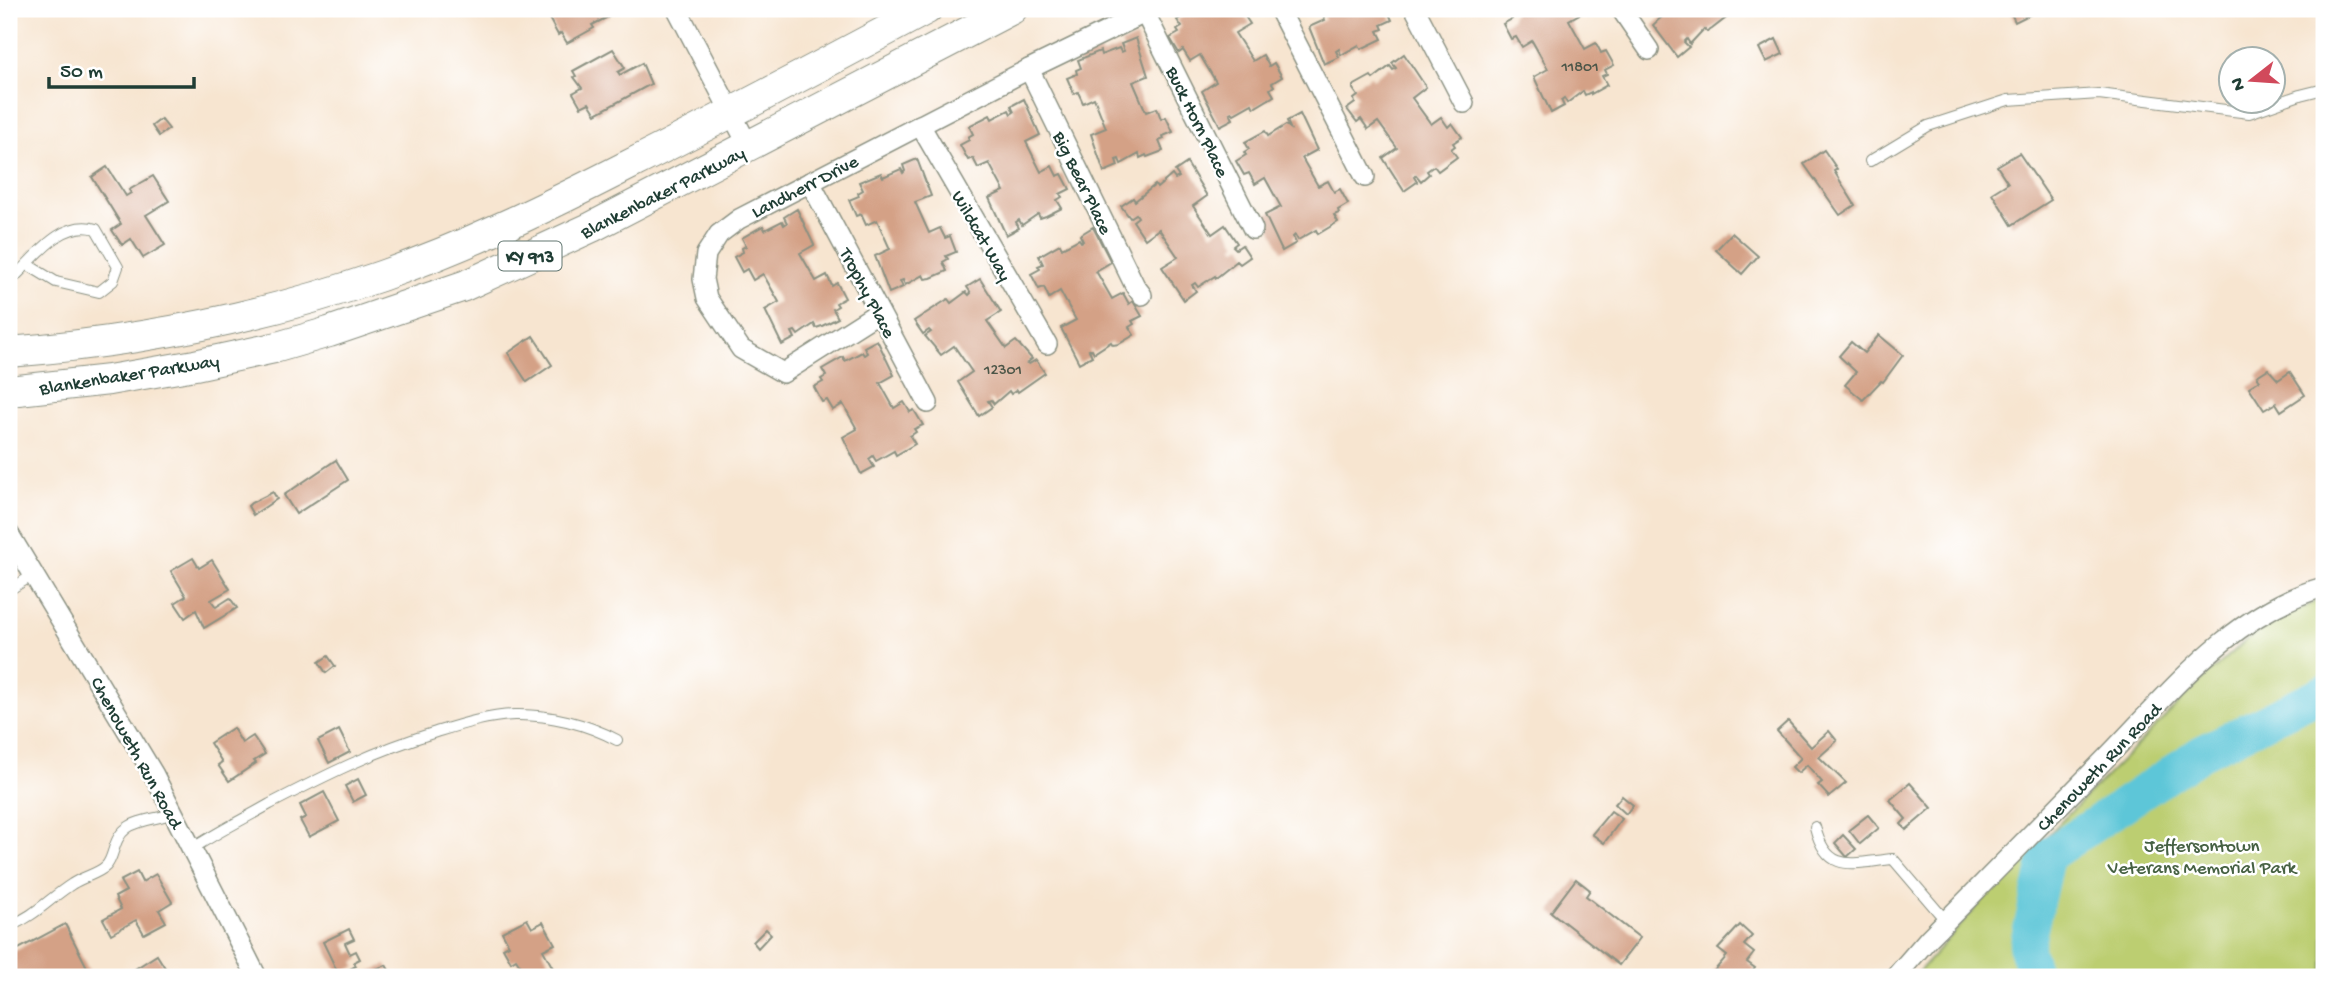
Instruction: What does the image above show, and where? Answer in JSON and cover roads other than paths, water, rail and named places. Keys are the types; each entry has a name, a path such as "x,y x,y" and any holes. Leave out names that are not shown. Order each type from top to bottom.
{"main road":[{"name":"Blankenbaker Parkway","path":"9,352 178,331 302,300 380,276 516,222 732,113 927,9"},
{"name":"Blankenbaker Parkway","path":"9,391 109,380 274,348 329,332 475,281 592,227 1012,9"}],"street":[{"path":"677,9 749,146"},
{"path":"1279,9 1365,177"},
{"path":"1415,9 1464,103"},
{"path":"1621,9 1649,50"},
{"name":"Landherr Drive","path":"879,312 783,373 741,349 707,298 703,279 706,254 719,234 739,219 1029,69 1149,11"},
{"name":"Buck Horn Place","path":"1149,11 1252,229"},
{"name":"Big Bear Place","path":"1029,69 1142,295"},
{"name":"Wildcat Way","path":"920,125 1046,344"},
{"name":"Trophy Place","path":"810,182 928,403"},
{"name":"Chenoweth Run Road","path":"9,534 154,775 257,977"},
{"name":"Chenoweth Run Road","path":"1895,977 1946,921 2209,653 2270,609 2324,587"}],"lane":[{"path":"1870,161 1928,126 2008,100 2099,94 2249,113 2300,94 2324,89"},
{"path":"9,282 28,265 38,251 66,232 82,225 96,229 118,267 113,281 99,292 56,282 28,265"},
{"path":"9,590 33,575"},
{"path":"192,849 357,759 395,744 468,722 497,717 533,716 580,725 617,740"},
{"path":"9,926 25,920 72,884 105,867 119,837 126,829 137,823 173,813"},
{"path":"1815,827 1820,845 1838,862 1850,864 1893,859 1946,921"}],"waterway":[{"path":"2035,977 2026,949 2047,856 2201,753 2324,692"}],"park label":[{"name":"Jeffersontown Veterans Memorial Park","path":"2202,855"}]}
